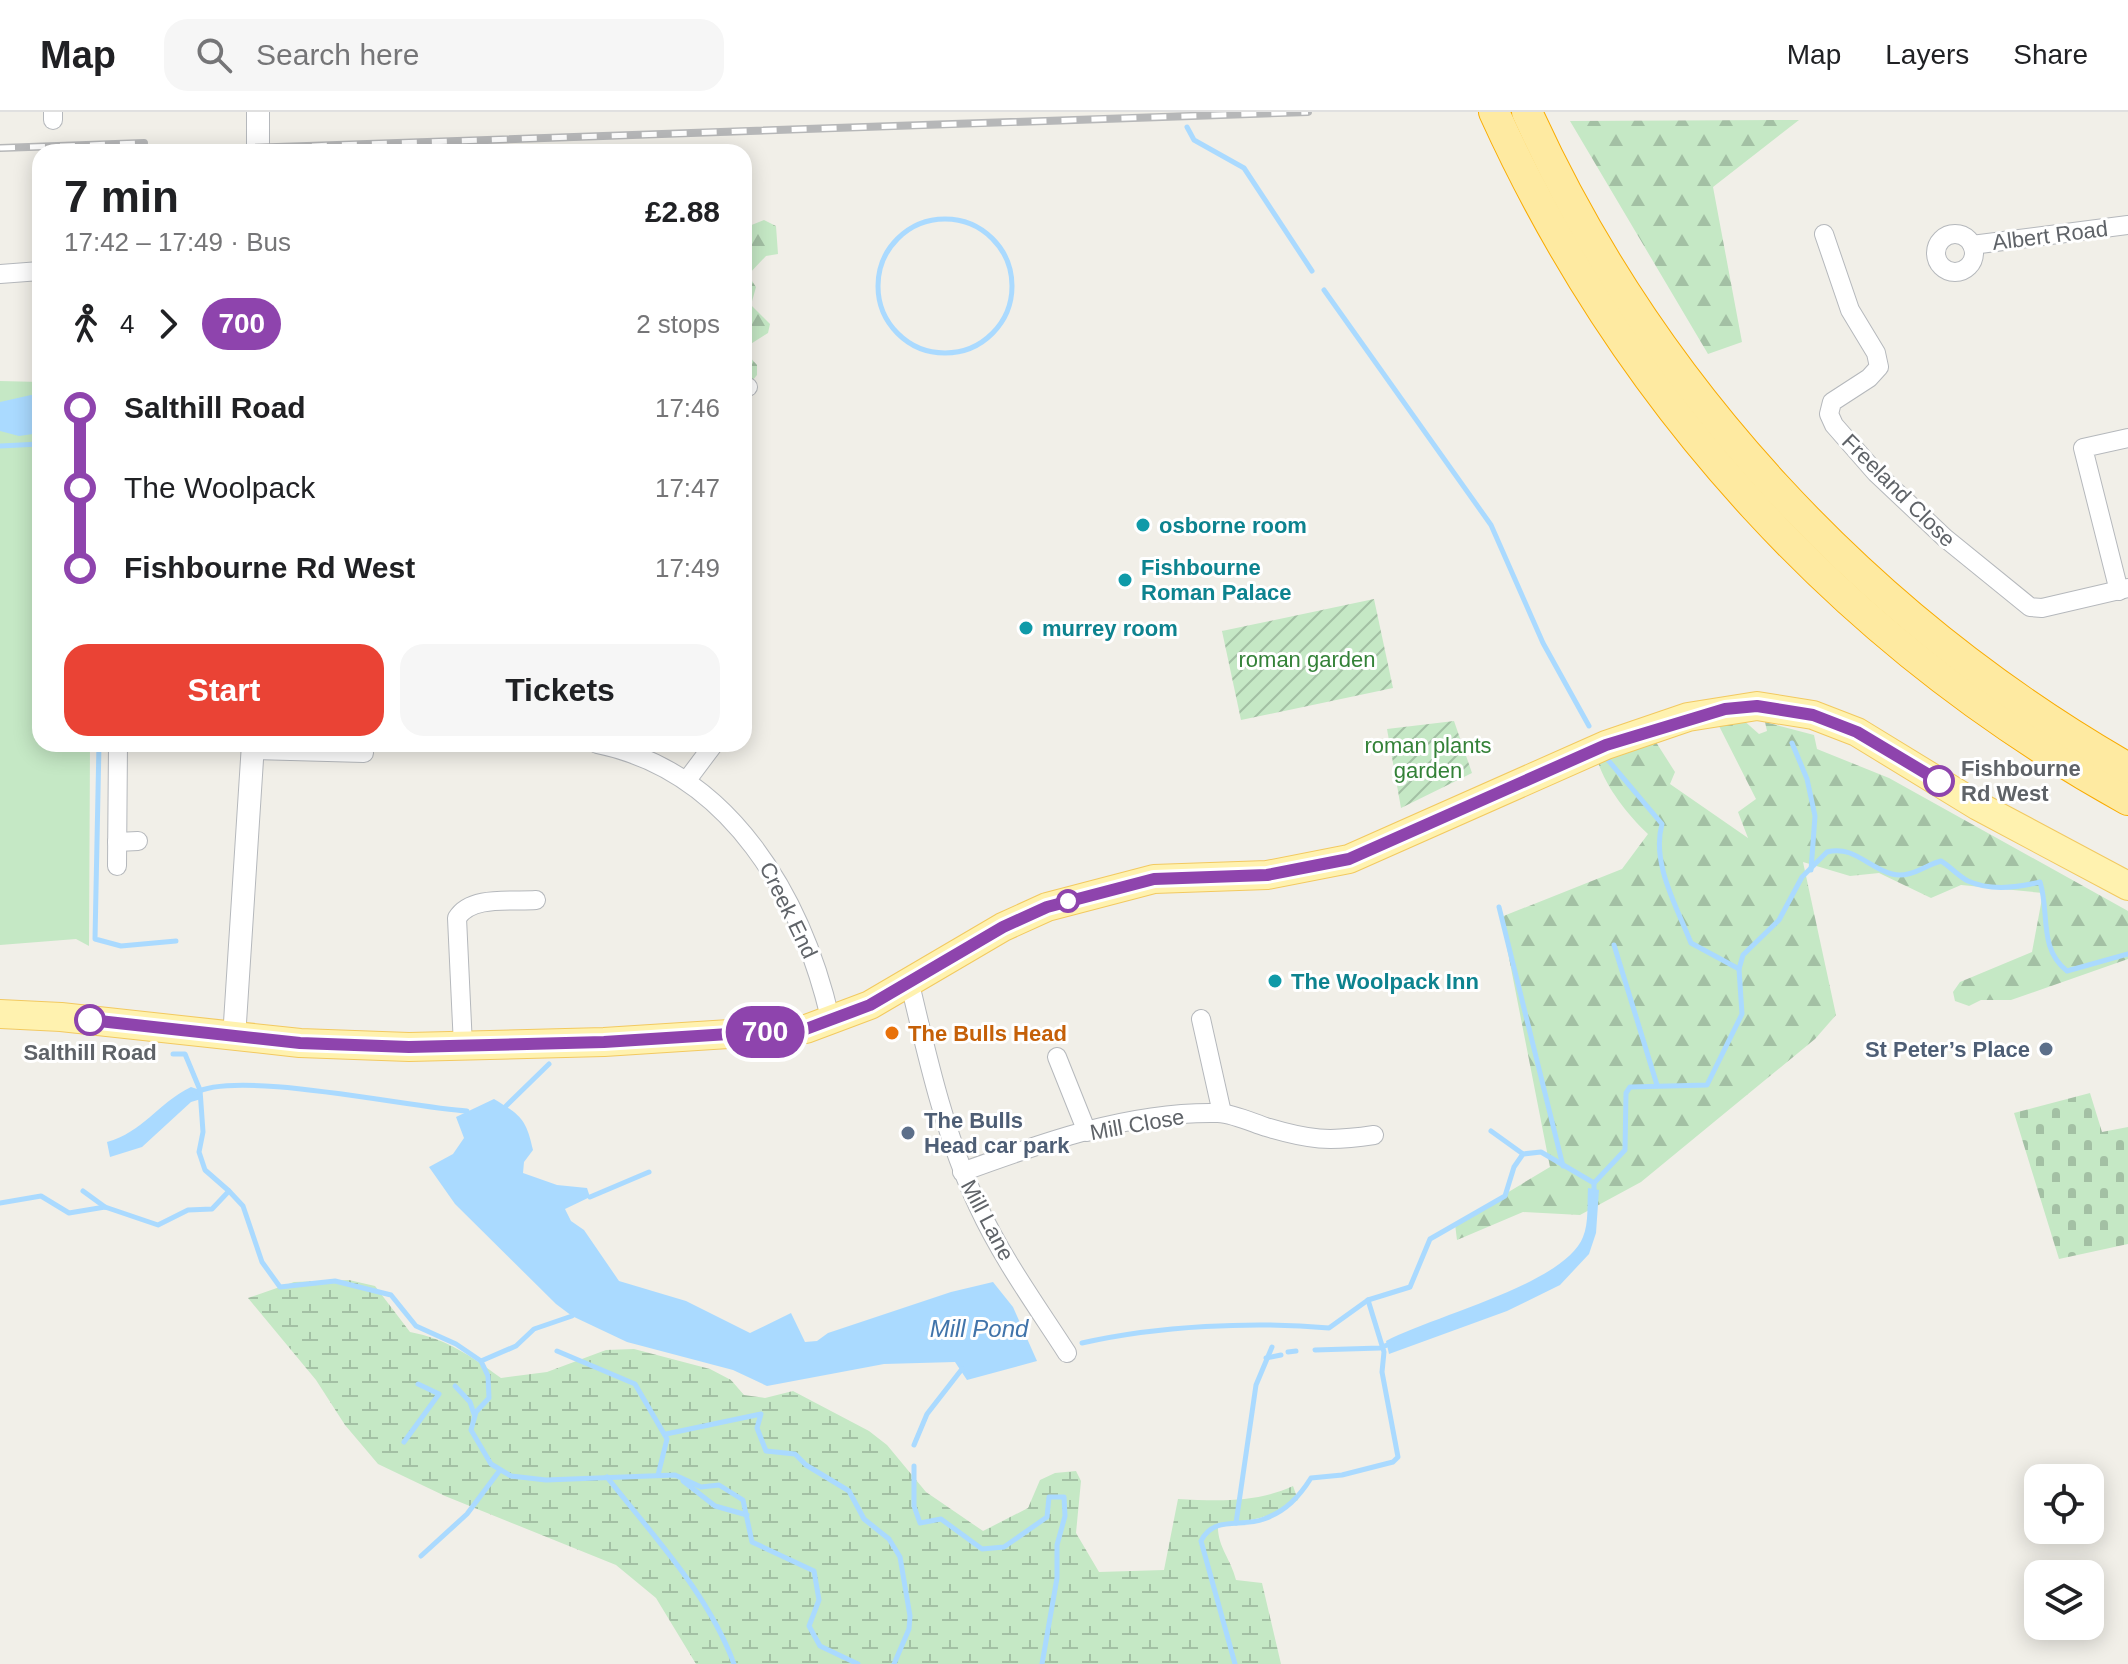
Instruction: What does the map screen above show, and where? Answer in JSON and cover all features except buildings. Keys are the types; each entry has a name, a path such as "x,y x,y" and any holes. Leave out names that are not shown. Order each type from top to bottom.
{"highway":[{"path":"1494,112 1524,130 1653,332 1701,399 1799,512 1854,568 1963,661 2054,726 2128,768"},
{"path":"1524,130 1612,324 1734,486 1871,622 1944,683 2066,766 2128,800"}],"main road":[{"path":"0,1014 61,1017 300,1043 463,1046 766,1032 831,1022 910,984 1003,927 1047,907 1154,879 1267,875 1349,859 1606,745 1725,709 1786,709 1857,732 1978,806 2128,886"}],"street":[{"path":"258,112 258,144"},
{"name":"Albert Road","path":"1972,245 2128,225"},
{"name":"Freeland Close","path":"1824,234 1850,310 1876,353 1879,367 1869,378 1832,402 1829,414 1834,425 1876,473 1945,538 2030,607 2042,608 2123,589"},
{"path":"0,274 32,272"},
{"path":"2123,589 2083,448 2128,438"},
{"path":"117,866 118,752"},
{"path":"234,1038 253,752"},
{"path":"346,752 364,753"},
{"name":"Creek End","path":"622,752 650,761 687,780 765,857 809,942 831,1022"},
{"path":"687,780 708,752"},
{"path":"117,842 138,841"},
{"path":"463,1046 457,918 463,908 474,904 536,900"},
{"name":"Mill Lane","path":"910,984 937,1095 962,1172 1010,1263 1067,1353"},
{"path":"1201,1019 1222,1113"},
{"path":"1057,1057 1087,1132"},
{"name":"Mill Close","path":"962,1172 1031,1147 1127,1121 1222,1113 1330,1142 1374,1135"}],"green space":[{"path":"1799,120 1713,187 1742,342 1708,354 1570,121"},
{"path":"764,220 776,226 778,254 766,256 752,271 752,225"},
{"path":"752,281 756,287 752,301"},
{"path":"752,306 770,324 768,333 752,343"},
{"path":"752,360 757,365 757,375 752,381"},
{"path":"0,381 32,382 32,752 90,752 89,946 76,939 0,945"},
{"name":"roman garden","path":"1374,599 1393,688 1241,720 1222,631"},
{"path":"1741,718 1759,734 1767,731 1765,722 1814,735 1817,749 1889,778 2128,911 2128,959 2011,1000 1981,1000 1969,1006 1955,1001 1953,992 1960,982 2032,952 2043,893 1961,885 1931,898 1879,873 1850,876 1803,862 1836,1015 1815,1039 1641,1182 1580,1215 1523,1212 1457,1240 1455,1224 1550,1167 1501,917 1622,869 1648,834 1617,798 1596,756 1654,739 1675,772 1670,784 1748,838 1738,812 1756,799 1718,724"},
{"name":"roman plants garden","path":"1454,721 1472,773 1401,808 1387,729"},
{"path":"2090,1093 2102,1132 2128,1127 2128,1244 2059,1259 2014,1113"},
{"path":"349,1280 375,1286 410,1332 458,1349 501,1378 547,1372 606,1350 634,1349 710,1369 731,1380 744,1395 765,1398 793,1391 869,1431 887,1445 926,1492 983,1531 1028,1508 1040,1480 1055,1473 1076,1471 1081,1481 1076,1533 1099,1572 1164,1570 1178,1499 1251,1498 1293,1486 1298,1500 1286,1507 1259,1518 1218,1525 1220,1540 1236,1580 1262,1583 1281,1664 696,1664 656,1598 616,1565 445,1496 378,1464 345,1425 316,1380 248,1298 294,1282"}],"water":[{"path":"32,395 32,434 19,436 0,431 0,402"},
{"path":"191,1087 200,1090 201,1099 191,1102 142,1147 110,1157 107,1142 131,1132"},
{"name":"Mill Pond","path":"494,1099 516,1114 528,1131 533,1150 524,1162 523,1173 557,1185 587,1188 590,1197 565,1209 571,1221 584,1230 619,1281 686,1301 750,1333 791,1313 805,1342 817,1341 828,1333 951,1292 993,1282 1013,1307 1037,1361 967,1380 955,1362 884,1364 767,1386 733,1370 627,1342 572,1316 455,1204 429,1167 453,1154 464,1138 456,1117"},
{"path":"1588,1188 1599,1190 1596,1233 1589,1254 1560,1285 1507,1311 1389,1354 1386,1341 1525,1284 1551,1270 1571,1254 1585,1231"}],"waterway":[{"path":"1187,127 1194,140 1244,168 1312,271"},
{"path":"945,219 971,224 993,238 1007,260 1012,286 1007,312 993,334 971,348 945,353 919,348 897,334 883,312 878,286 883,260 897,238 919,224 945,219"},
{"path":"1324,290 1491,525 1543,643 1589,726"},
{"path":"0,446 32,444"},
{"path":"1792,743 1807,779 1815,816 1811,870"},
{"path":"99,752 95,939 121,946 176,941"},
{"path":"1608,760 1662,824 1660,854 1663,869 1691,943 1739,969"},
{"path":"1594,1195 1594,1183 1625,1150 1626,1093 1630,1087 1707,1085 1742,1014 1739,969 1743,955 1779,920 1802,877 1827,852 1853,854 1883,871 1899,875 1941,861 1964,879 1985,886 2012,887 2040,882 2048,941 2058,962 2067,971 2128,954"},
{"path":"1499,907 1563,1166"},
{"path":"1614,945 1657,1085"},
{"path":"173,1054 185,1054 200,1090 203,1132 199,1152 205,1170 229,1191"},
{"path":"506,1106 549,1064"},
{"path":"195,1093 216,1087 285,1087 467,1111"},
{"path":"1491,1131 1523,1154"},
{"path":"1082,1343 1142,1332 1205,1326 1329,1328 1368,1300 1410,1287 1430,1239 1505,1196 1514,1167 1523,1154 1541,1152 1594,1183"},
{"path":"590,1197 649,1172"},
{"path":"83,1191 105,1207"},
{"path":"0,1203 41,1196 69,1213 105,1207 158,1225 188,1210 212,1209 229,1191 243,1206 262,1262 280,1287 335,1281 391,1295 416,1326 456,1344 481,1361"},
{"path":"1235,1664 1201,1541 1206,1533 1221,1525 1272,1516 1291,1503 1311,1478 1342,1475 1393,1462 1398,1457 1382,1372 1384,1352 1368,1300"},
{"path":"572,1316 534,1329 516,1346 481,1361 488,1376 489,1398 476,1412 471,1430 491,1464 511,1476 546,1480 675,1475 701,1487 719,1485 743,1500 752,1542 814,1571 819,1600 809,1626 820,1646 858,1664"},
{"path":"1315,1350 1380,1348 1392,1343"},
{"path":"1236,1523 1256,1385 1272,1347"},
{"path":"557,1351 635,1384 667,1439 658,1475"},
{"path":"1288,1352 1296,1351"},
{"path":"1266,1358 1281,1355"},
{"path":"914,1445 927,1414 962,1369"},
{"path":"404,1442 439,1394 418,1384"},
{"path":"455,1386 470,1402 474,1414"},
{"path":"666,1434 761,1414 757,1428 766,1451 795,1454 806,1465 849,1491 864,1519 889,1539 900,1557 910,1616 909,1629 894,1664"},
{"path":"914,1466 914,1506 920,1523 941,1519 982,1549 1004,1547 1047,1517 1049,1497 1064,1497 1065,1516 1057,1545 1057,1578 1042,1664"},
{"path":"421,1556 467,1514 500,1470"},
{"path":"607,1477 695,1589 734,1664"},
{"path":"683,1481 715,1506 747,1515"}],"railway":[{"path":"367,144 1308,112"},
{"path":"115,144 144,143"},
{"path":"0,148 32,147"}],"bus line":[{"name":"700","path":"90,1020 234,1038 409,1047 604,1042 806,1029 870,1005 1003,927 1047,907 1154,879 1267,875 1349,859 1606,745 1688,717 1757,706 1813,715 1857,732 1939,781"}],"place":[{"name":"osborne room","path":"1143,525"},
{"name":"Fishbourne Roman Palace","path":"1125,580"},
{"name":"murrey room","path":"1026,628"},
{"name":"Fishbourne Rd West","path":"1939,781"},
{"name":"The Woolpack Inn","path":"1275,981"},
{"name":"Salthill Road","path":"90,1020"},
{"name":"The Bulls Head","path":"892,1033"},
{"name":"St Peter’s Place","path":"2046,1049"},
{"name":"The Bulls Head car park","path":"908,1133"}]}
